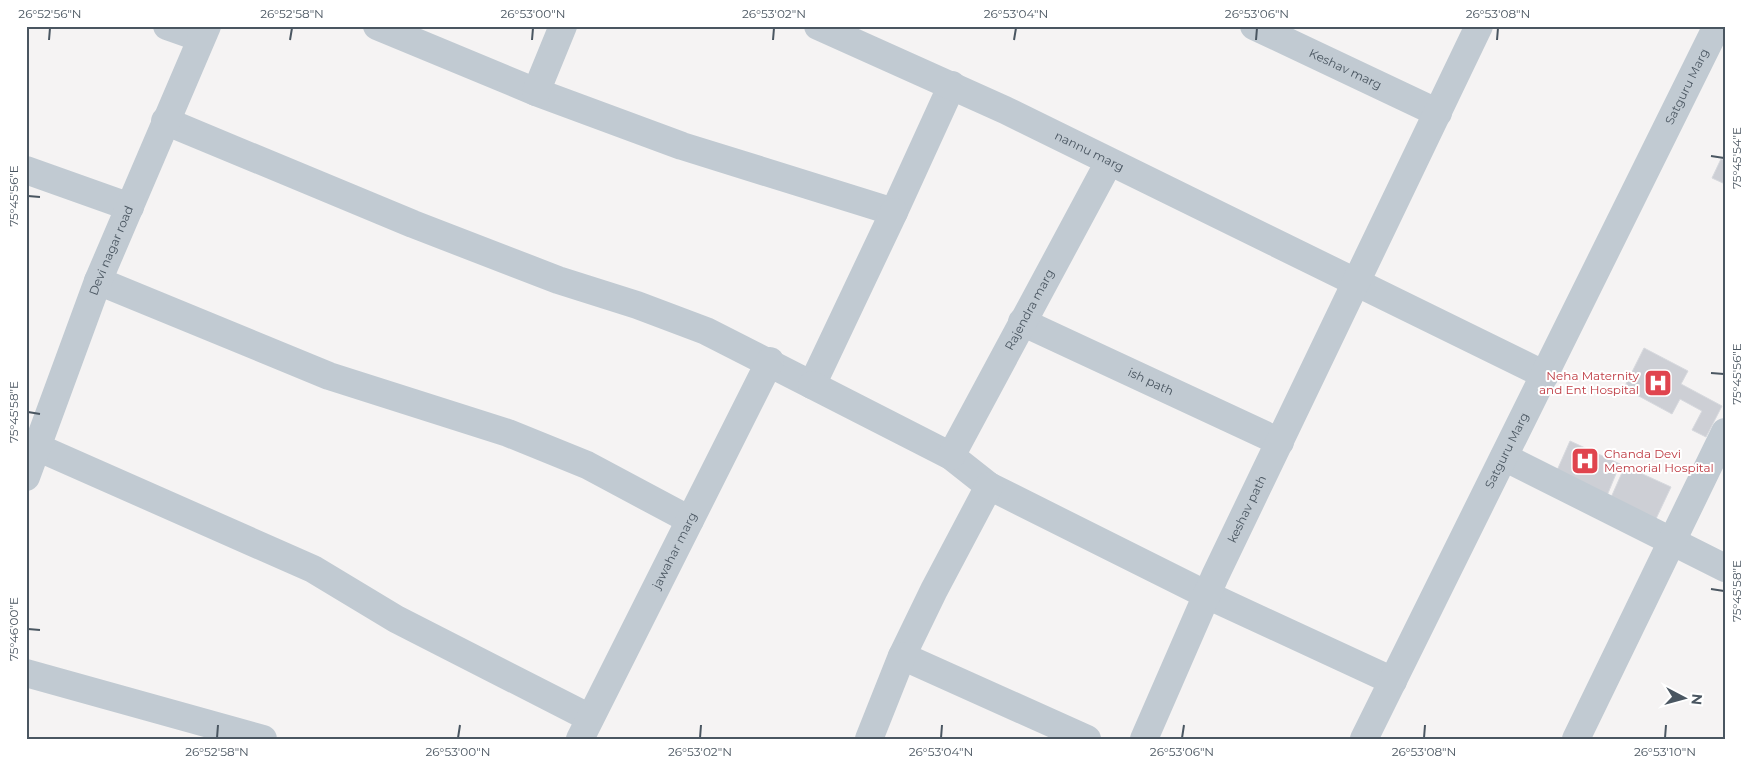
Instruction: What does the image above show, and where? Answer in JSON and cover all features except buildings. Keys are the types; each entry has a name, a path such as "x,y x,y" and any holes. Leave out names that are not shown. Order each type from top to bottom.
{"street":[{"path":"167,26 204,32"},
{"path":"377,26 536,92 682,146 894,212"},
{"path":"536,92 563,26"},
{"name":"nannu marg","path":"818,26 952,85 1357,281 1545,375"},
{"name":"Keshav marg","path":"1254,26 1438,113"},
{"name":"keshav path","path":"1144,739 1206,595 1480,26"},
{"name":"Satguru Marg","path":"1364,739 1718,26"},
{"name":"Devi nagar road","path":"26,477 98,281 204,32"},
{"path":"812,385 952,85"},
{"path":"165,121 413,224 558,280 637,305 706,331 951,456 989,486 1206,595 1393,681"},
{"name":"Rajendra marg","path":"951,456 1109,162"},
{"path":"26,170 130,207"},
{"path":"98,281 329,376 508,433 570,458 690,520"},
{"name":"ish path","path":"1022,322 1280,442"},
{"name":"jawahar marg","path":"585,728 770,362"},
{"path":"1576,739 1725,432"},
{"path":"38,448 236,533 313,569 585,728"},
{"path":"1504,457 1673,540 1725,568"},
{"path":"869,739 902,656 989,486"},
{"path":"902,656 1087,739"},
{"path":"26,673 263,739"}],"place":[{"name":"Neha Maternity and Ent Hospital","path":"1658,383"},
{"name":"Chanda Devi Memorial Hospital","path":"1585,461"}]}
